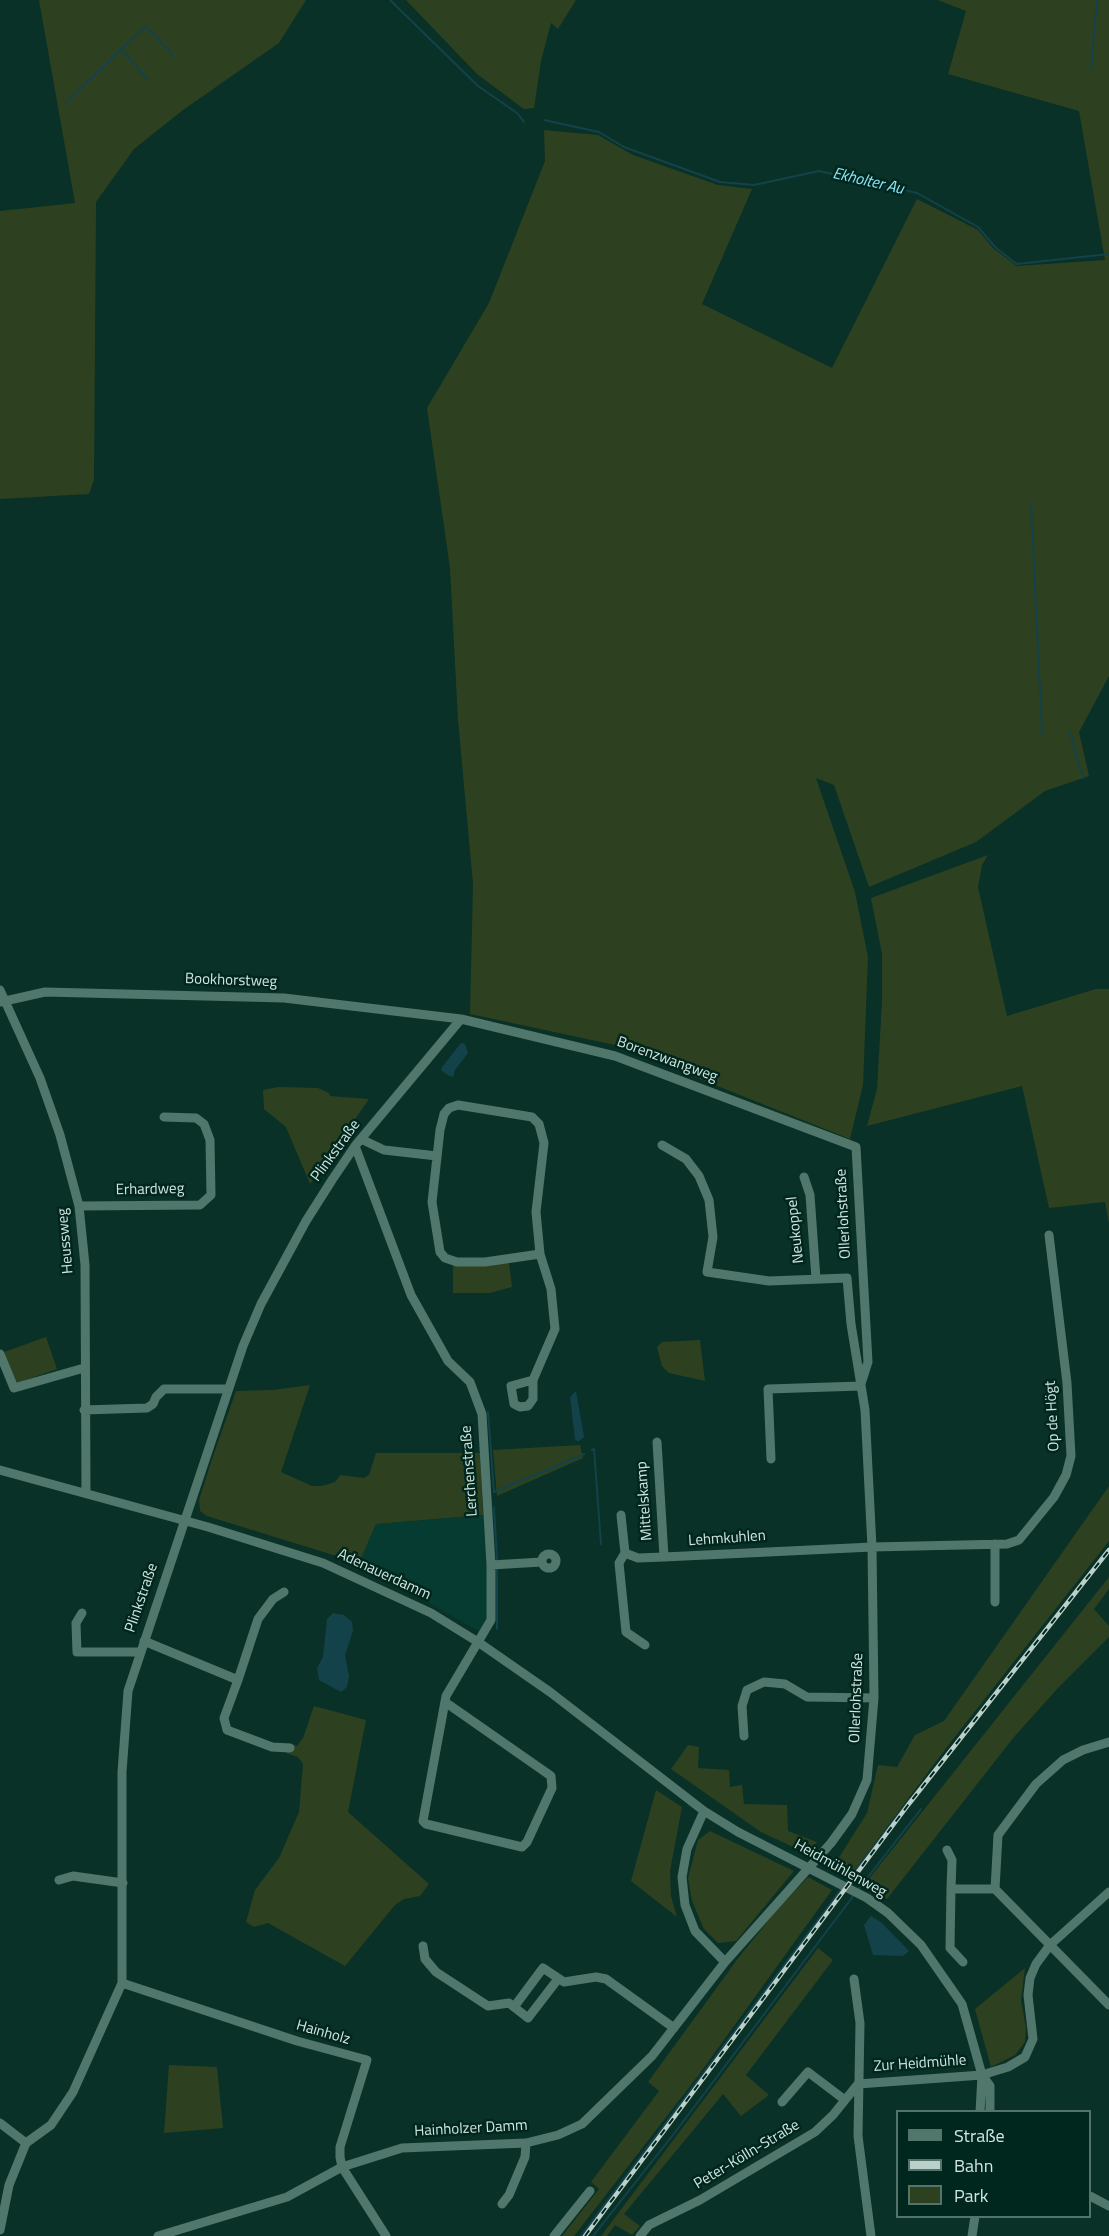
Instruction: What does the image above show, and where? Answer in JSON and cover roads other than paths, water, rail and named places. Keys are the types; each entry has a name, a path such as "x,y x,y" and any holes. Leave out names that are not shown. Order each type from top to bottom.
{"street":[{"name":"Heussweg","path":"0,990 3,1001 40,1078 57,1125 79,1206 85,1266 86,1493"},
{"name":"Bookhorstweg","path":"3,1001 45,992 273,998 461,1019"},
{"name":"Plinkstraße","path":"26,2143 51,2125 73,2092 122,1983 123,1735 128,1691 228,1389 261,1304 306,1221 358,1142 461,1019"},
{"name":"Borenzwangweg","path":"461,1019 615,1056 856,1147"},
{"path":"533,1380 555,1329 551,1289 540,1254 536,1212 544,1143 543,1132 532,1117 468,1106 448,1108 444,1114 432,1202 437,1242 445,1258 457,1262 485,1262 540,1254"},
{"name":"Erhardweg","path":"79,1206 200,1205 211,1196 210,1140 204,1124 196,1118 164,1117"},
{"path":"358,1142 384,1150 437,1156"},
{"name":"Lerchenstraße","path":"358,1142 411,1295 448,1361 470,1382 482,1414 491,1620 446,1696 423,1821 426,1824 522,1847 527,1842 552,1788 551,1776 445,1702"},
{"path":"663,1145 686,1159 699,1176 709,1200 713,1237 706,1272 769,1281 816,1279"},
{"name":"Ollerlohstraße","path":"856,1147 868,1362 861,1386"},
{"name":"Neukoppel","path":"804,1178 810,1195 816,1279"},
{"name":"Op de Högt","path":"872,1547 995,1544 1019,1540 1039,1517 1066,1475 1071,1456 1067,1383 1049,1235"},
{"name":"Ollerlohstraße","path":"725,1962 831,1843 852,1814 867,1780 874,1698 872,1547 865,1410 847,1278 816,1279"},
{"path":"0,1354 14,1388 84,1368"},
{"path":"771,1459 768,1389 861,1386"},
{"path":"84,1410 147,1407 153,1404 164,1389 228,1389"},
{"name":"Mittelskamp","path":"657,1442 664,1557"},
{"name":"Adenauerdamm","path":"0,1470 184,1521 323,1563 431,1613 478,1642 550,1692 704,1811"},
{"path":"621,1515 625,1554 619,1563 626,1632 645,1645"},
{"path":"995,1544 995,1602"},
{"name":"Lehmkuhlen","path":"625,1554 638,1558 872,1547"},
{"path":"490,1565 542,1562"},
{"path":"284,1592 273,1599 258,1619 224,1719 227,1730 272,1747 290,1748"},
{"path":"82,1614 76,1623 77,1652 140,1652"},
{"path":"144,1641 238,1680"},
{"path":"744,1736 742,1706 747,1690 764,1682 785,1684 807,1697 874,1698"},
{"path":"995,1889 998,1835 1036,1784 1063,1760 1083,1750 1109,1742"},
{"path":"704,1811 687,1849 681,1877 686,1905 695,1931 725,1962"},
{"name":"Heidmühlenweg","path":"704,1811 867,1898 888,1913 921,1945 962,2004 982,2075 980,2110"},
{"path":"947,1850 952,1860 950,1948 963,1962"},
{"path":"59,1880 73,1876 123,1883"},
{"path":"951,1889 995,1889 1109,2005"},
{"path":"1050,1945 1109,1892"},
{"name":"Zur Heidmühle","path":"854,1979 860,2005 858,2084 982,2075 1008,2067 1029,2051 1033,2039 1028,2008 1030,1978 1050,1945"},
{"path":"423,1946 425,1959 436,1972 478,2001 488,2006 509,2003 528,2018 558,1980"},
{"name":"Hainholzer Damm","path":"158,2236 287,2197 342,2167 415,2146 526,2143 558,2135 587,2121 641,2069 725,1962"},
{"path":"514,2007 543,1968 558,1980 571,1982 596,1977 606,1979 674,2028"},
{"name":"Hainholz","path":"122,1983 297,2041 367,2060 340,2147 342,2167"},
{"path":"782,2102 808,2072 845,2100"},
{"name":"Heidmühlenweg","path":"982,2075 990,2086 990,2110"},
{"path":"858,2084 858,2136 871,2236"},
{"name":"Peter-Kölln-Straße","path":"640,2236 649,2225 700,2200 815,2132 858,2084"},
{"path":"0,2123 26,2143 9,2185 0,2230"},
{"path":"502,2204 509,2195 525,2157 526,2143"},
{"path":"342,2167 386,2236"},
{"path":"554,2236 590,2191"},
{"path":"1091,2197 1109,2206"},
{"path":"972,2236 975,2218"}],"waterway":[{"name":"Ekholter Au","path":"390,0 478,86 517,113 524,122"},
{"path":"1091,68 1097,0"},
{"path":"66,103 145,26 174,56"},
{"path":"122,50 148,80"},
{"name":"Ekholter Au","path":"544,120 599,132 624,147 720,182 754,185 819,171 917,193 978,227 996,248 1017,264 1109,254"},
{"path":"1031,503 1042,734"},
{"path":"1070,732 1083,778"},
{"path":"488,1412 494,1492 584,1454"},
{"path":"592,1450 594,1449 601,1544"},
{"path":"494,1507 497,1560"},
{"path":"497,1566 497,1629"},
{"path":"845,1884 909,1800"},
{"path":"857,1891 921,1809"},
{"path":"581,2236 842,1888"},
{"path":"593,2236 676,2131 854,1895"}],"railway":[{"path":"585,2236 908,1805 1109,1550"}]}
